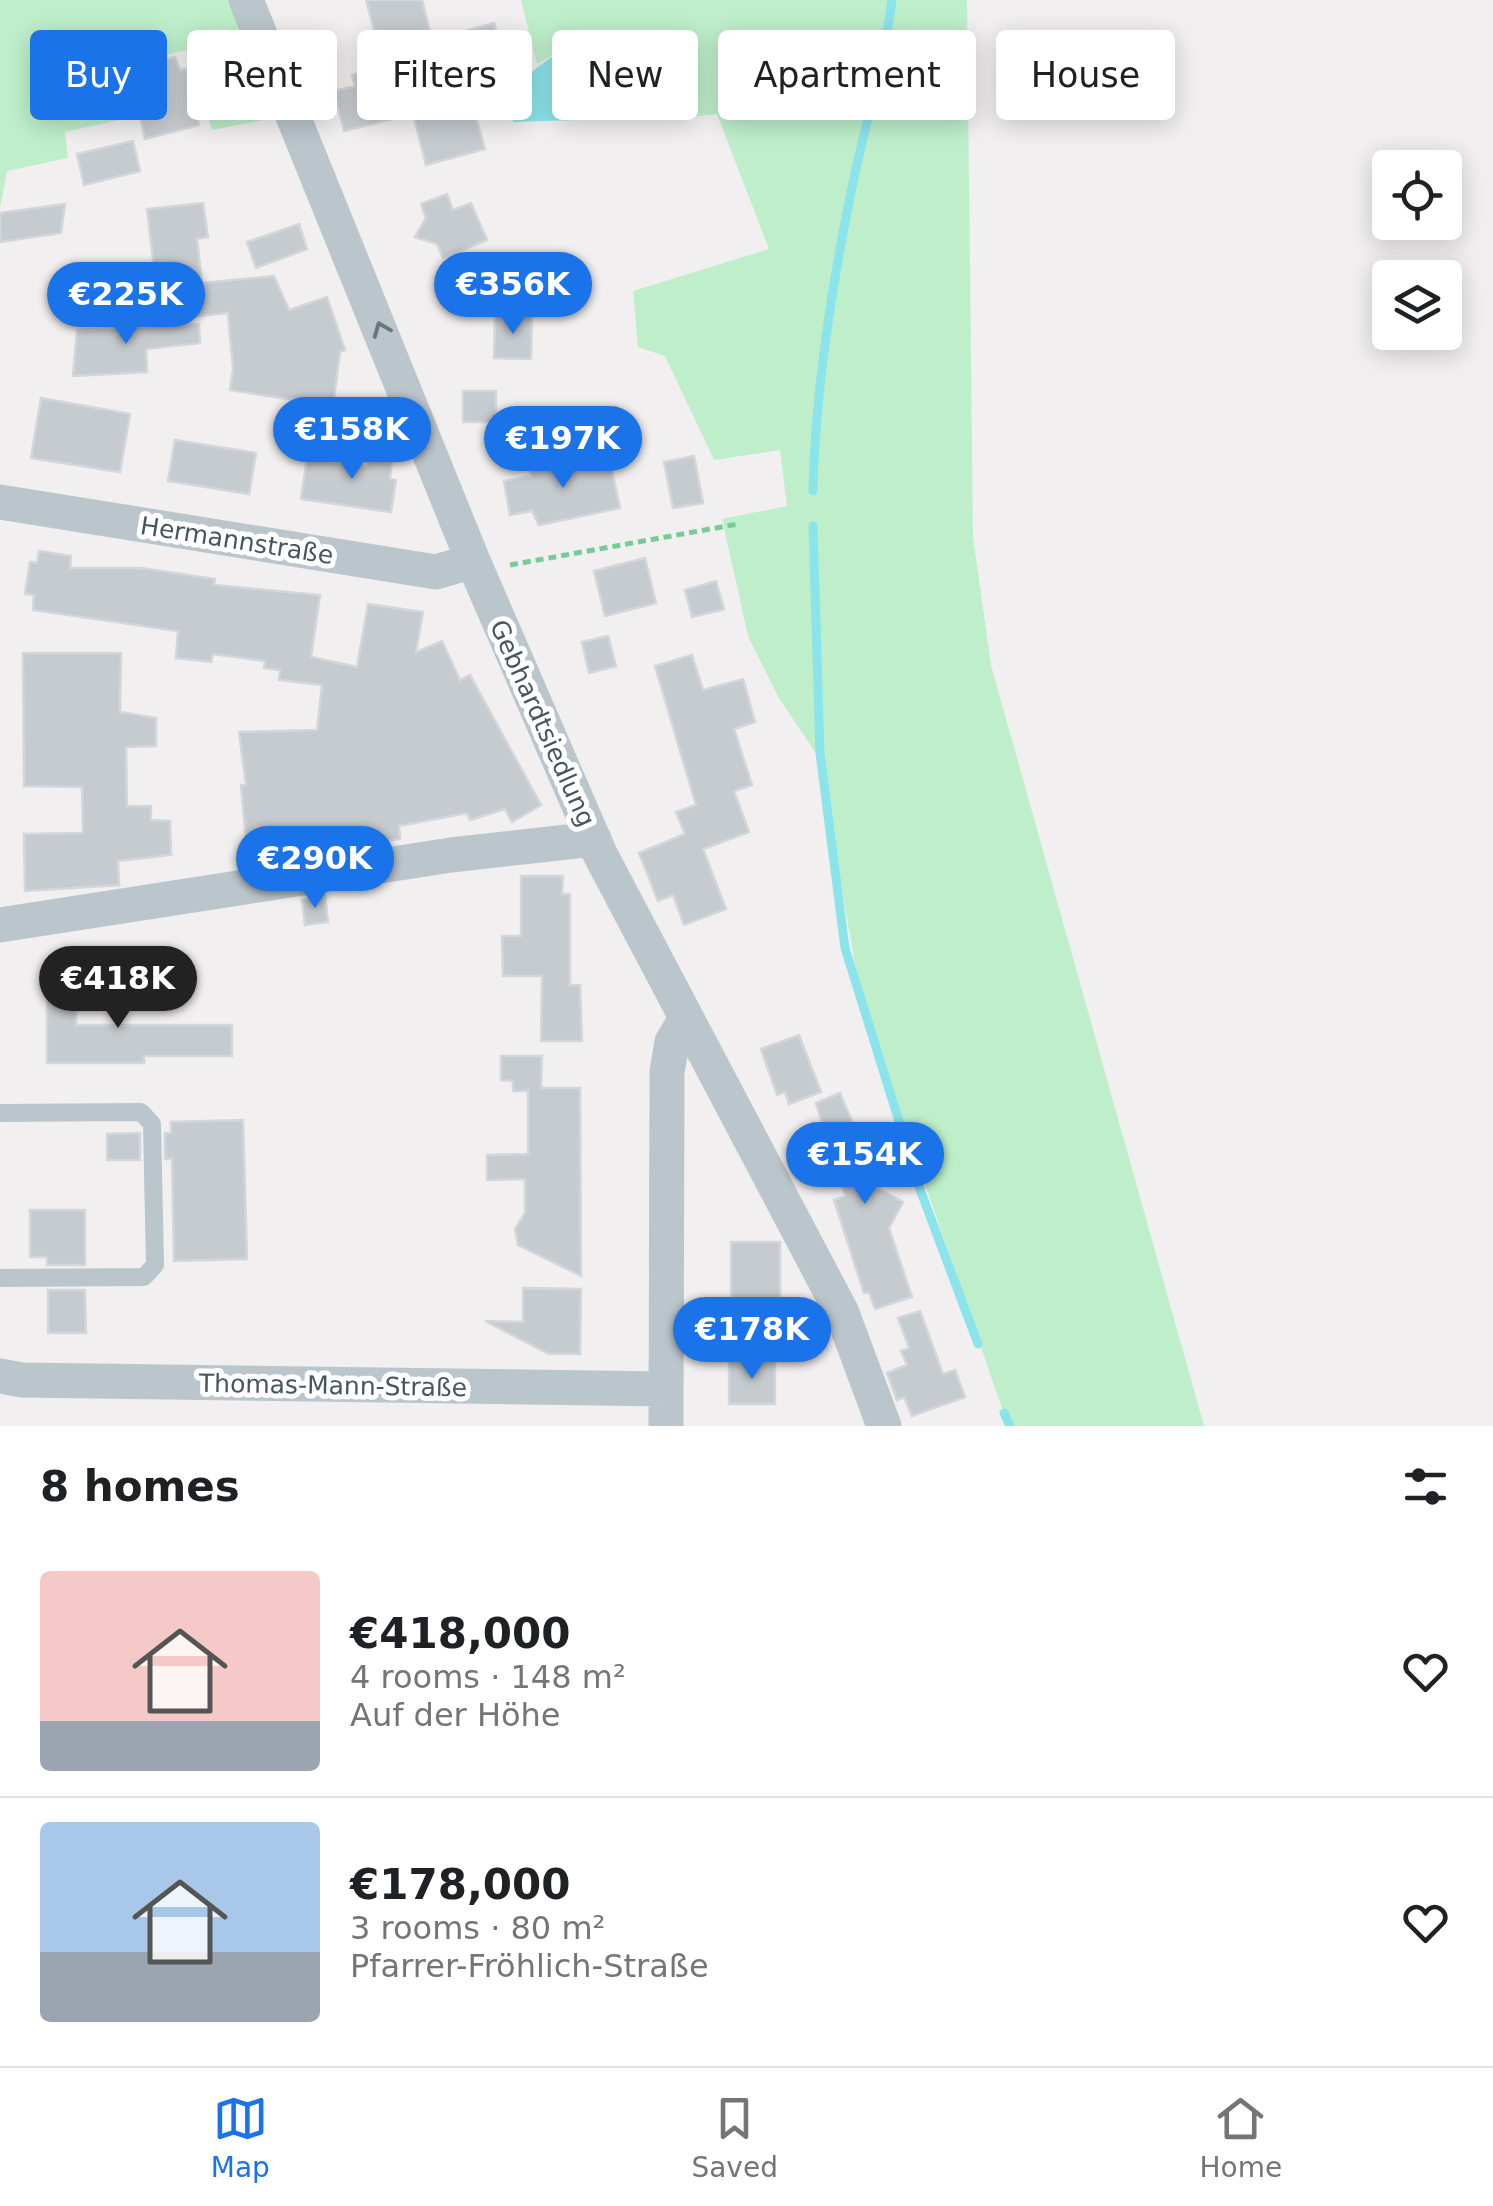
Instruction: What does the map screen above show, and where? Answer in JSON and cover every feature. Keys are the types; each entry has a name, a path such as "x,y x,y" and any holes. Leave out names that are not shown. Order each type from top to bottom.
{"street":[{"name":"Gebhardtsiedlung","path":"246,0 475,566 594,839 842,1313 884,1426"},
{"name":"Hermannstraße","path":"0,502 436,572 475,566"},
{"path":"0,926 452,855 594,839"},
{"path":"666,1426 667,1072 672,1042 686,1020"},
{"name":"Thomas-Mann-Straße","path":"0,1376 22,1380 666,1390"}],"lane":[{"path":"0,1113 141,1112 152,1124 155,1266 144,1277 0,1278"}],"path":[{"path":"475,566 738,524"}],"green space":[{"path":"0,0 231,0 243,30 187,30 187,53 186,50 167,55 167,30 30,30 30,120 119,120 65,132 68,158 7,171 0,209"},
{"path":"521,0 967,0 967,30 718,30 718,117 698,116 698,30 552,30 552,56 537,64 532,30 528,30"},
{"path":"209,120 264,120 212,130"},
{"path":"719,120 968,120 973,537 991,665 1204,1426 1008,1426 861,997 818,756 780,700 748,636 722,519 787,506 780,450 714,460 665,356 638,347 633,291 769,249"}],"water":[{"path":"552,57 552,120 578,120 513,122 532,120 532,72"}],"building":[{"path":"366,0 422,0 430,30 374,30"},
{"path":"494,23 496,30 468,30"},
{"path":"175,57 180,70 186,69 187,120 198,120 199,125 145,139 141,120 167,120 167,59"},
{"path":"357,74 357,120 389,120 344,131 337,90 355,86 352,75"},
{"path":"415,120 477,120 485,149 426,165"},
{"path":"133,141 140,171 84,185 77,154"},
{"path":"447,194 453,210 471,203 487,240 443,258 437,244 415,237 426,218 421,204"},
{"path":"203,203 208,237 197,239 202,283 274,276 289,310 327,297 345,350 340,352 333,406 230,390 233,369 228,313 144,322 140,278 155,276 147,209"},
{"path":"65,204 61,233 0,242 0,213"},
{"path":"299,224 307,249 256,268 247,242"},
{"path":"495,315 532,316 531,359 494,358"},
{"path":"199,324 200,343 146,349 147,372 73,376 77,330"},
{"path":"463,391 496,391 496,422 463,422"},
{"path":"41,398 130,414 120,472 31,458"},
{"path":"175,440 256,453 249,494 168,481"},
{"path":"369,447 393,451 390,479 396,480 391,512 301,499 307,458 367,466"},
{"path":"694,456 703,503 673,508 664,462"},
{"path":"558,457 560,468 609,457 620,508 539,525 532,511 510,515 504,481 531,476 528,463"},
{"path":"39,551 71,556 70,568 141,568 215,579 214,585 320,595 311,657 357,667 368,604 423,612 416,652 442,641 460,680 470,675 541,805 512,822 505,809 470,820 467,813 399,826 400,839 248,861 241,785 246,785 239,732 317,730 322,685 279,680 280,670 264,668 265,661 213,654 211,662 176,658 178,631 33,610 34,595 25,594 30,562 37,563"},
{"path":"645,558 656,603 605,616 594,571"},
{"path":"716,581 724,609 692,617 685,590"},
{"path":"608,636 616,666 589,673 582,642"},
{"path":"23,653 121,653 120,712 156,718 156,746 126,747 127,806 151,806 151,820 170,821 171,855 118,861 119,885 25,891 24,834 83,833 82,787 24,786"},
{"path":"692,655 703,690 743,679 755,722 734,729 752,785 734,791 749,832 703,849 726,909 684,925 673,895 658,901 639,853 685,834 676,812 696,805 655,666"},
{"path":"521,876 563,876 562,894 570,894 570,985 580,985 582,1041 541,1041 542,976 503,976 502,936 521,936"},
{"path":"325,896 328,922 305,925 302,900"},
{"path":"47,961 77,961 76,1025 232,1025 232,1056 144,1056 144,1063 47,1063"},
{"path":"799,1035 821,1092 789,1104 785,1092 777,1095 761,1049"},
{"path":"501,1056 542,1056 541,1088 580,1088 581,1276 518,1245 515,1229 525,1213 525,1179 487,1180 487,1155 528,1154 528,1091 513,1091 513,1081 501,1080"},
{"path":"840,1093 859,1138 878,1132 887,1157 847,1171 903,1202 889,1228 912,1297 875,1309 869,1292 864,1293 834,1200 845,1196 816,1103"},
{"path":"243,1120 247,1259 174,1261 172,1159 165,1159 165,1133 171,1133 171,1122"},
{"path":"140,1133 140,1160 107,1160 107,1134"},
{"path":"30,1210 85,1210 85,1265 47,1265 47,1257 30,1257"},
{"path":"731,1242 780,1242 780,1307 757,1307 757,1299 731,1299"},
{"path":"523,1288 581,1289 580,1354 549,1354 485,1321 523,1322"},
{"path":"48,1290 85,1290 86,1333 48,1333"},
{"path":"920,1311 943,1374 955,1370 965,1397 912,1416 904,1397 897,1400 887,1373 907,1365 901,1351 909,1348 898,1318"},
{"path":"729,1359 775,1359 775,1404 729,1404"}],"waterway":[{"path":"813,491 820,382 830,310 892,0"},
{"path":"813,526 820,753 845,948 921,1192 978,1344"},
{"path":"1004,1413 1010,1426"}]}
